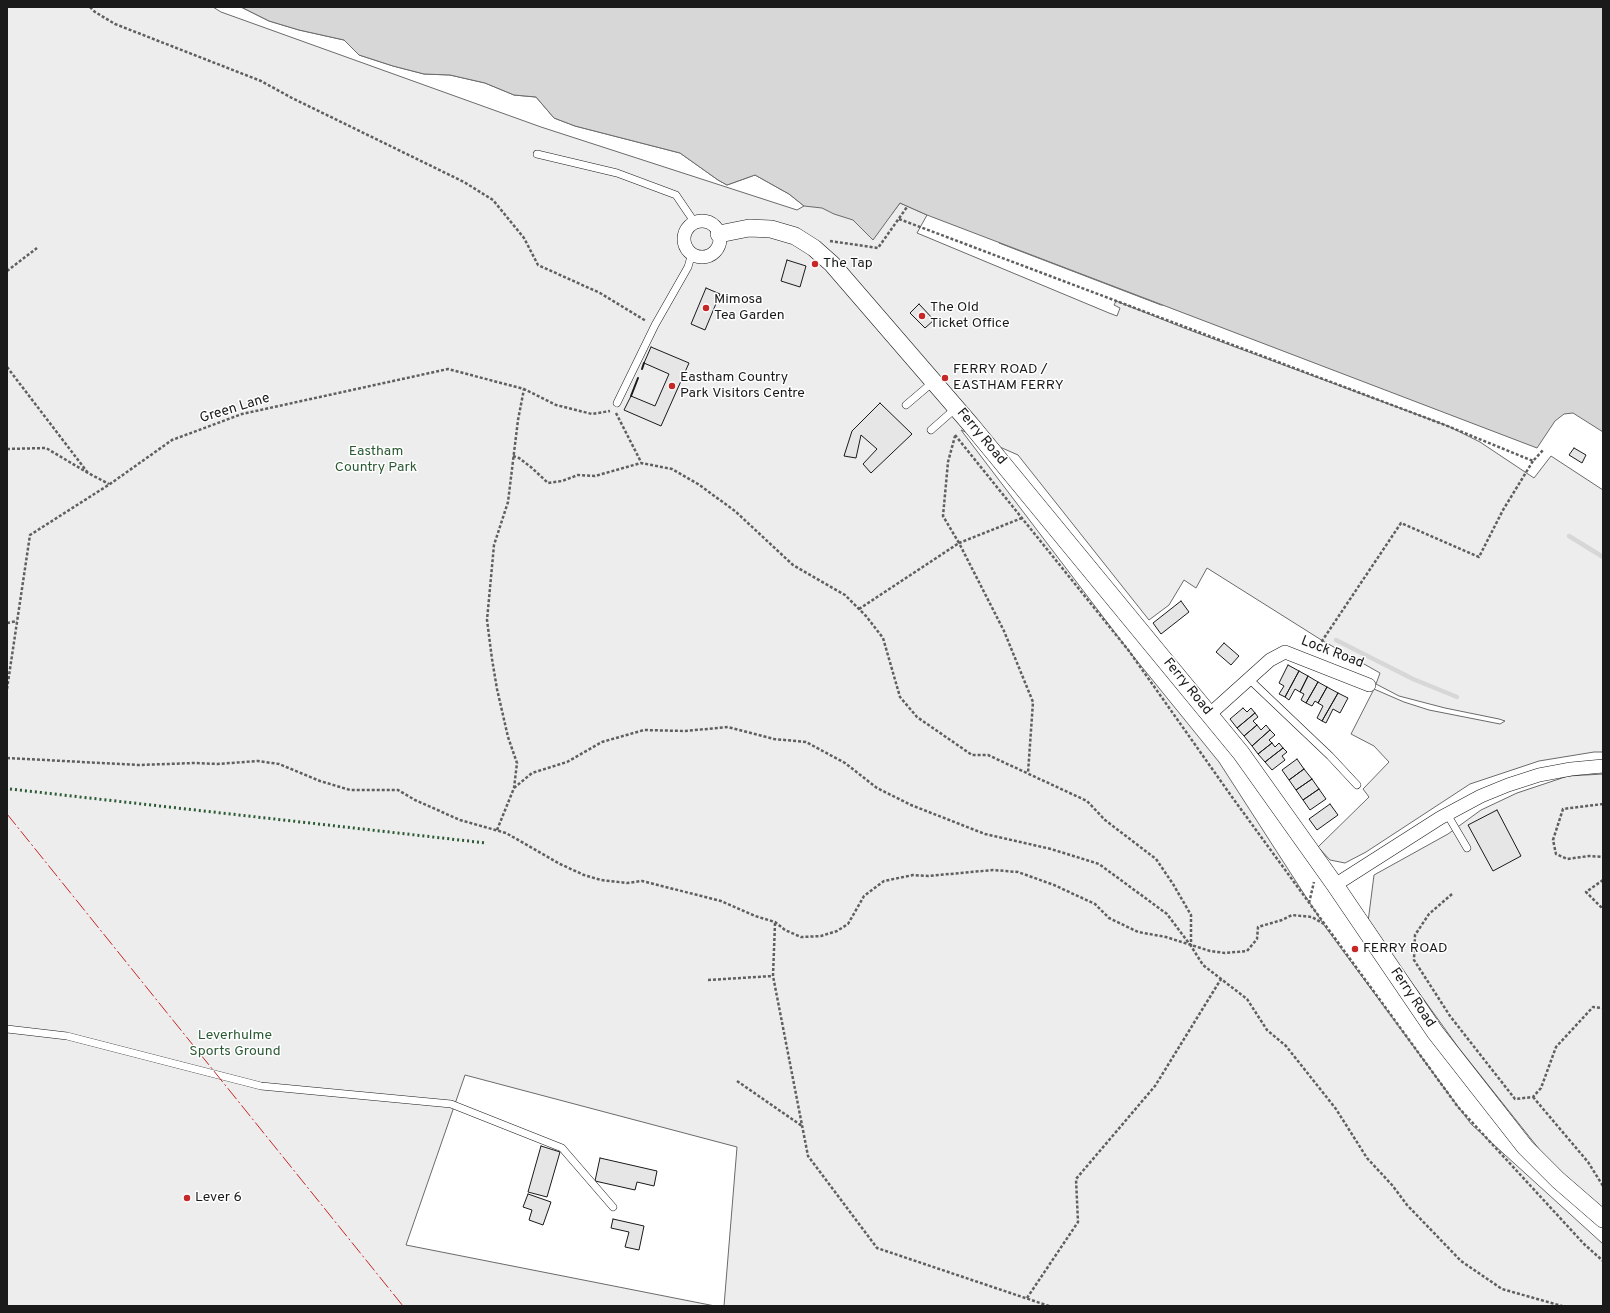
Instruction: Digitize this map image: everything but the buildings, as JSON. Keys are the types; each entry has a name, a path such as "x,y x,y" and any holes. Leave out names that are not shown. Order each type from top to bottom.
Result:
{"street":[{"path":"706,222 712,224 719,234 719,244 712,253 702,256 692,253 685,245 684,240 687,230 695,223 706,222"},
{"name":"Ferry Road","path":"719,234 749,228 771,229 795,236 814,248 832,264 934,381 1241,753 1335,885 1435,1032 1525,1147 1558,1180 1603,1219"},
{"name":"Lock Road","path":"1210,714 1270,660 1286,652 1368,684"},
{"path":"1335,885 1447,814 1481,796 1540,775 1563,770 1603,766"}],"lane":[{"path":"537,154 617,173 676,195 695,223"},
{"path":"617,403 655,325 688,267 692,253"},
{"path":"906,405 934,381"},
{"path":"931,430 956,408"},
{"path":"1249,679 1330,756 1357,785"},
{"path":"1447,814 1467,848"},
{"path":"7,1029 67,1036 261,1086 451,1104 562,1148 613,1207"}],"path":[{"path":"90,7 95,12 115,24 261,81 292,98 464,182 493,200 524,238 538,265 600,293 638,316"},
{"path":"823,240 878,248 907,206"},
{"path":"899,219 1445,425 1533,461"},
{"path":"7,271 37,248"},
{"path":"7,367 88,473"},
{"name":"Green Lane","path":"7,688 30,535 110,484 172,440 242,414 448,369 524,389 556,406 592,414 611,411 617,403"},
{"path":"497,830 514,788 517,763 508,737 497,689 487,620 494,545 508,502 519,413 524,389"},
{"path":"617,403 616,415 641,463"},
{"path":"1028,773 1033,702 1004,631 943,516 948,462 955,436 1129,651 1227,790 1458,1107 1584,1244 1603,1261"},
{"path":"7,449 46,448 110,484"},
{"path":"1309,661 1401,523 1479,557 1503,510 1533,461 1544,449"},
{"path":"513,456 519,458 532,468 548,483 562,481 578,475 595,476 641,463 672,469 698,484 735,511 793,565 845,594 883,638 900,697 917,717 972,755 988,755 1087,801 1105,820 1156,859 1191,915 1191,946"},
{"path":"859,609 959,544 1022,518"},
{"path":"7,623 17,621"},
{"path":"514,788 532,774 567,762 602,742 644,730 685,731 728,727 774,739 806,742 845,763 877,788 911,805 985,834 1051,849 1099,864 1167,914 1203,965 1247,999 1267,1030 1286,1046 1336,1109 1367,1158 1392,1185 1407,1205 1461,1262 1502,1289 1562,1306"},
{"path":"7,758 139,765 195,763 218,764 258,761 279,764 320,781 345,789 362,791 398,790 460,820 506,833 566,866 601,880 627,883 642,882 721,901 755,916 775,922 801,938 821,936 837,931 848,924 864,896 884,881 913,875 928,876 993,870 1018,872 1054,885 1095,904 1109,918 1138,932 1166,937 1191,946 1218,952 1247,951 1257,939 1258,928 1292,915 1312,917 1324,924"},
{"path":"1603,804 1563,809 1553,840 1556,854 1567,859 1589,856 1603,858"},
{"path":"1603,880 1586,892 1603,909"},
{"path":"1452,894 1429,914 1416,935 1414,960 1450,1016 1515,1099 1533,1097 1541,1088 1556,1047 1593,1007 1603,1008"},
{"path":"775,922 773,976 808,1156 877,1248 1050,1306"},
{"path":"708,980 773,976"},
{"path":"1027,1298 1078,1222 1076,1179 1155,1086 1221,980"},
{"path":"737,1081 802,1126"},
{"path":"1533,1097 1588,1162 1603,1186"}],"green space":[{"name":"Eastham Country Park","path":"7,7 213,7 221,12 541,127 797,210 804,206 789,194 755,175 727,185 680,153 575,126 554,118 536,97 514,95 485,83 450,75 424,74 393,66 359,55 344,40 299,30 269,21 241,7 507,7 736,87 798,101 914,133 1052,178 1222,224 1383,307 1410,330 1511,392 1501,400 1436,355 1409,349 1286,286 1249,285 1219,310 1208,307 1202,311 1185,304 1161,305 999,243 992,228 949,213 912,166 884,189 843,183 859,200 873,196 891,215 900,203 927,215 917,233 1109,313 1117,316 1120,308 1114,305 1116,301 1184,328 1448,426 1480,442 1534,478 1551,456 1603,490 1603,752 1594,752 1539,761 1470,784 1366,852 1345,863 1330,860 1318,847 1369,797 1363,789 1389,762 1374,746 1351,734 1374,689 1404,702 1429,710 1500,724 1505,721 1399,696 1376,684 1380,673 1323,641 1207,568 1196,588 1184,580 1169,605 1149,620 1018,455 961,430 1129,651 1219,762 1326,928 1471,1124 1603,1244 1603,1306 724,1306 737,1147 465,1075 406,1245 715,1306 7,1306"},
{"path":"1603,774 1603,1208 1559,1171 1543,1154 1458,1047 1368,922 1374,875 1448,834 1481,810 1517,793 1568,776"}],"shaded area":[{"path":"241,7 1603,7 1603,432 1573,413 1564,414 1555,421 1537,448 927,215 900,203 873,240 853,220 834,214 822,208 804,206 789,194 755,175 727,185 680,153 575,126 554,118 536,97 514,95 485,83 450,75 424,74 393,66 359,55 344,40 299,30 269,21"}],"waterway":[{"path":"1569,536 1603,557"},
{"path":"1336,640 1413,679 1457,697"}],"hedge":[{"path":"10,789 486,843"}],"wall":[{"path":"642,369 644,363"},
{"path":"631,396 638,378"}],"power":[{"path":"7,814 403,1306"}],"place":[{"name":"The Tap","path":"815,264"},
{"name":"Mimosa Tea Garden","path":"706,308"},
{"name":"The Old Ticket Office","path":"922,316"},
{"name":"FERRY ROAD / EASTHAM FERRY","path":"945,378"},
{"name":"Eastham Country Park Visitors Centre","path":"672,386"},
{"name":"FERRY ROAD","path":"1355,949"},
{"name":"Lever 6","path":"187,1198"}],"park label":[{"name":"Leverhulme Sports Ground","path":"235,1044"}]}
